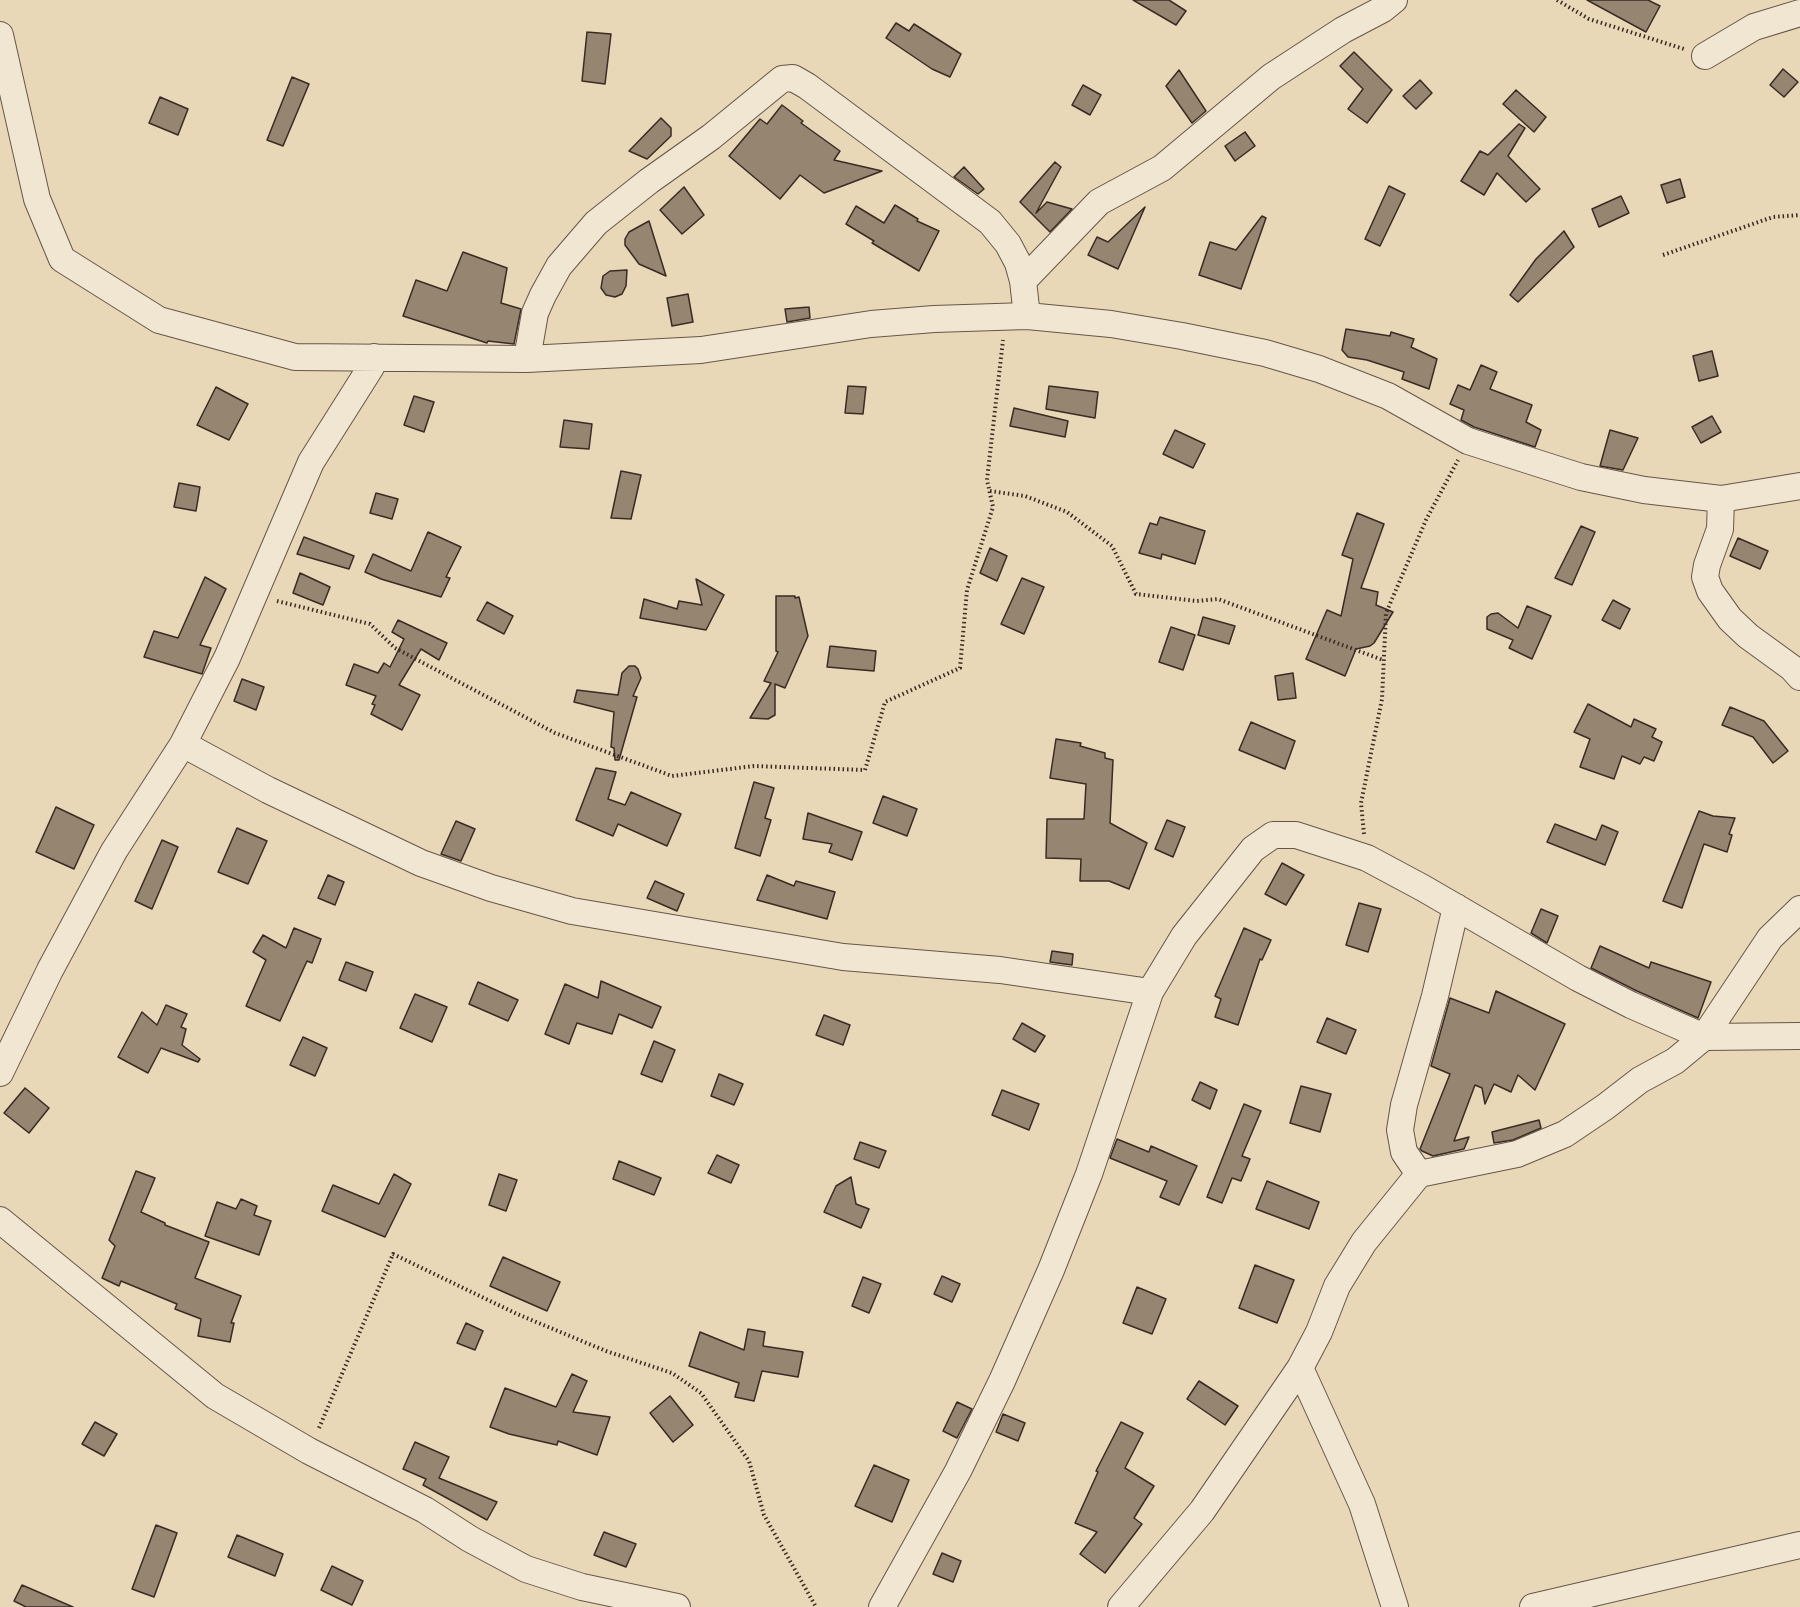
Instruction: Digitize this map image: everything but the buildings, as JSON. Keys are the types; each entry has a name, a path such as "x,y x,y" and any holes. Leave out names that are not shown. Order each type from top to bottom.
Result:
{"street":[{"path":"1023,281 1100,202 1162,168 1271,77 1394,0"},
{"path":"1706,56 1754,27 1800,13"},
{"path":"0,35 37,199 62,259 159,320 295,357 527,359 700,350 871,324 934,319 1016,316 1111,324 1265,353 1319,369 1388,396 1468,441 1581,477 1644,490 1721,499 1800,486"},
{"path":"527,359 535,313 543,295 559,266 596,223 649,181 711,137 782,78 793,78 807,86 990,222 1008,244 1018,263 1023,281 1016,316"},
{"path":"0,1073 50,970 114,850 183,744 227,658 311,462 374,357"},
{"path":"1721,499 1720,529 1705,577 1710,591 1730,619 1800,677"},
{"path":"183,744 268,790 422,863 491,888 572,911 843,957 1000,970 1150,992"},
{"path":"882,1607 958,1471 1002,1381 1051,1270 1089,1174 1150,992 1184,936 1253,849 1273,835 1296,835 1367,858 1578,978 1631,1005 1704,1037 1800,1036"},
{"path":"1419,1174 1404,1152 1400,1130 1404,1104 1436,996 1456,907"},
{"path":"1121,1607 1202,1511 1300,1368 1319,1332 1337,1286 1358,1251 1419,1174 1517,1154 1565,1134 1640,1080 1675,1061 1704,1037 1770,938 1800,909"},
{"path":"0,1220 215,1396 309,1451 425,1510 470,1539 526,1569 582,1587 677,1607"},
{"path":"1300,1368 1362,1504 1395,1607"},
{"path":"1533,1607 1800,1545"}],"path":[{"path":"1557,0 1589,19 1706,56"},
{"path":"1663,255 1773,217 1800,215"},
{"path":"255,595 370,624 395,648 555,733 672,776 754,766 865,770 885,702 960,668 967,590 993,507 987,480 1016,316"},
{"path":"1367,858 1361,803 1382,699 1386,613 1426,520 1468,441"},
{"path":"990,490 1025,496 1067,512 1112,546 1136,594 1197,601 1218,599 1383,660"},
{"path":"309,1451 393,1254 517,1314 606,1351 672,1373 701,1393 749,1461 764,1515 816,1607"}]}
